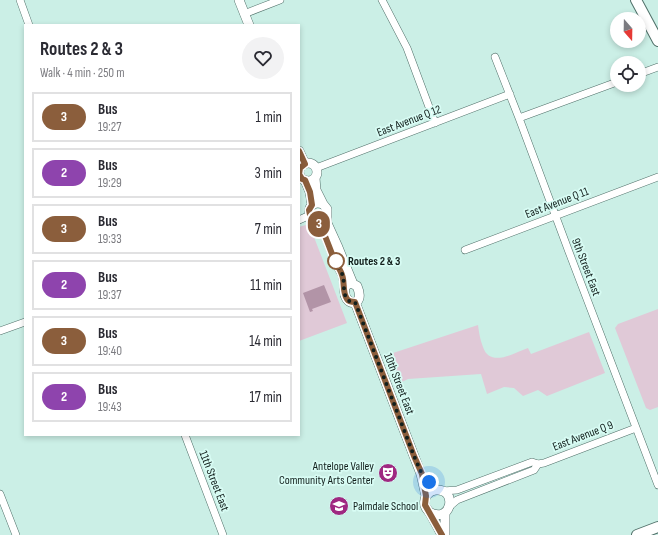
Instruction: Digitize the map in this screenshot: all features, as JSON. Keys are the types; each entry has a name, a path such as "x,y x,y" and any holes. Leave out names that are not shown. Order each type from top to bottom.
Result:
{"highway":[{"path":"636,0 658,41"},
{"path":"637,535 658,527"}],"main road":[{"path":"239,0 249,24"},
{"path":"300,153 305,164"},
{"path":"300,168 305,164 311,164 316,168 316,190 327,209 327,223 337,244 349,285"},
{"path":"300,176 305,180 310,192 312,205"},
{"path":"305,180 311,181 315,178"},
{"path":"323,204 318,202 312,205 309,210 324,231 336,264 349,285"},
{"path":"314,218 322,219 326,215"},
{"path":"349,285 357,286 360,295 359,300 355,302 351,302 347,299 344,292 349,285"},
{"name":"10th Street East","path":"355,302 422,474 426,496"},
{"name":"10th Street East","path":"422,474 440,490"},
{"path":"432,490 440,490 450,498 443,535 426,509 425,505 426,496 432,490"},
{"path":"429,512 433,515 437,515 447,510"}],"street":[{"path":"20,0 29,24"},
{"path":"244,14 280,0"},
{"path":"382,0 407,48 435,122"},
{"name":"9th Street East","path":"495,57 658,485"},
{"path":"646,71 658,67"},
{"path":"519,118 610,85"},
{"name":"East Avenue Q 12","path":"316,168 510,94"},
{"name":"East Avenue Q 11","path":"465,250 658,177"},
{"path":"300,220 314,218"},
{"path":"0,331 24,322"},
{"name":"East Avenue Q 9","path":"447,510 457,500 534,470 538,464 636,428"},
{"name":"11th Street East","path":"185,436 223,535"},
{"name":"East Avenue Q 9","path":"440,490 457,490 532,462 538,464"},
{"path":"0,494 4,514 16,535"}],"shaded area":[{"path":"309,224 347,323 300,341 300,227"},
{"path":"324,285 331,302 312,309 313,311 310,312 303,293"},
{"path":"658,309 658,407 650,410 646,408 615,328 618,324"},
{"path":"478,325 481,342 486,353 491,357 497,358 528,348 531,354 589,332 605,373 547,396 538,390 523,396 514,388 504,387 487,394 481,374 408,379 398,384 387,355"}],"bus line":[{"name":"3","path":"300,153 305,164 300,168"},
{"name":"3","path":"300,176 305,180 310,192 312,205 309,213 312,218 317,220 324,231 336,264 343,275 345,287 344,292 347,299 353,303 355,302 422,474 426,496 426,509 442,535"}],"place":[{"name":"Routes 2 & 3","path":"336,261"},
{"name":"Antelope Valley Community Arts Center","path":"388,473"},
{"name":"Palmdale School","path":"339,506"}],"route":[{"path":"336,261 336,264 343,275 345,287 344,292 349,301 353,303 355,302 414,456 422,474 429,482"}]}
